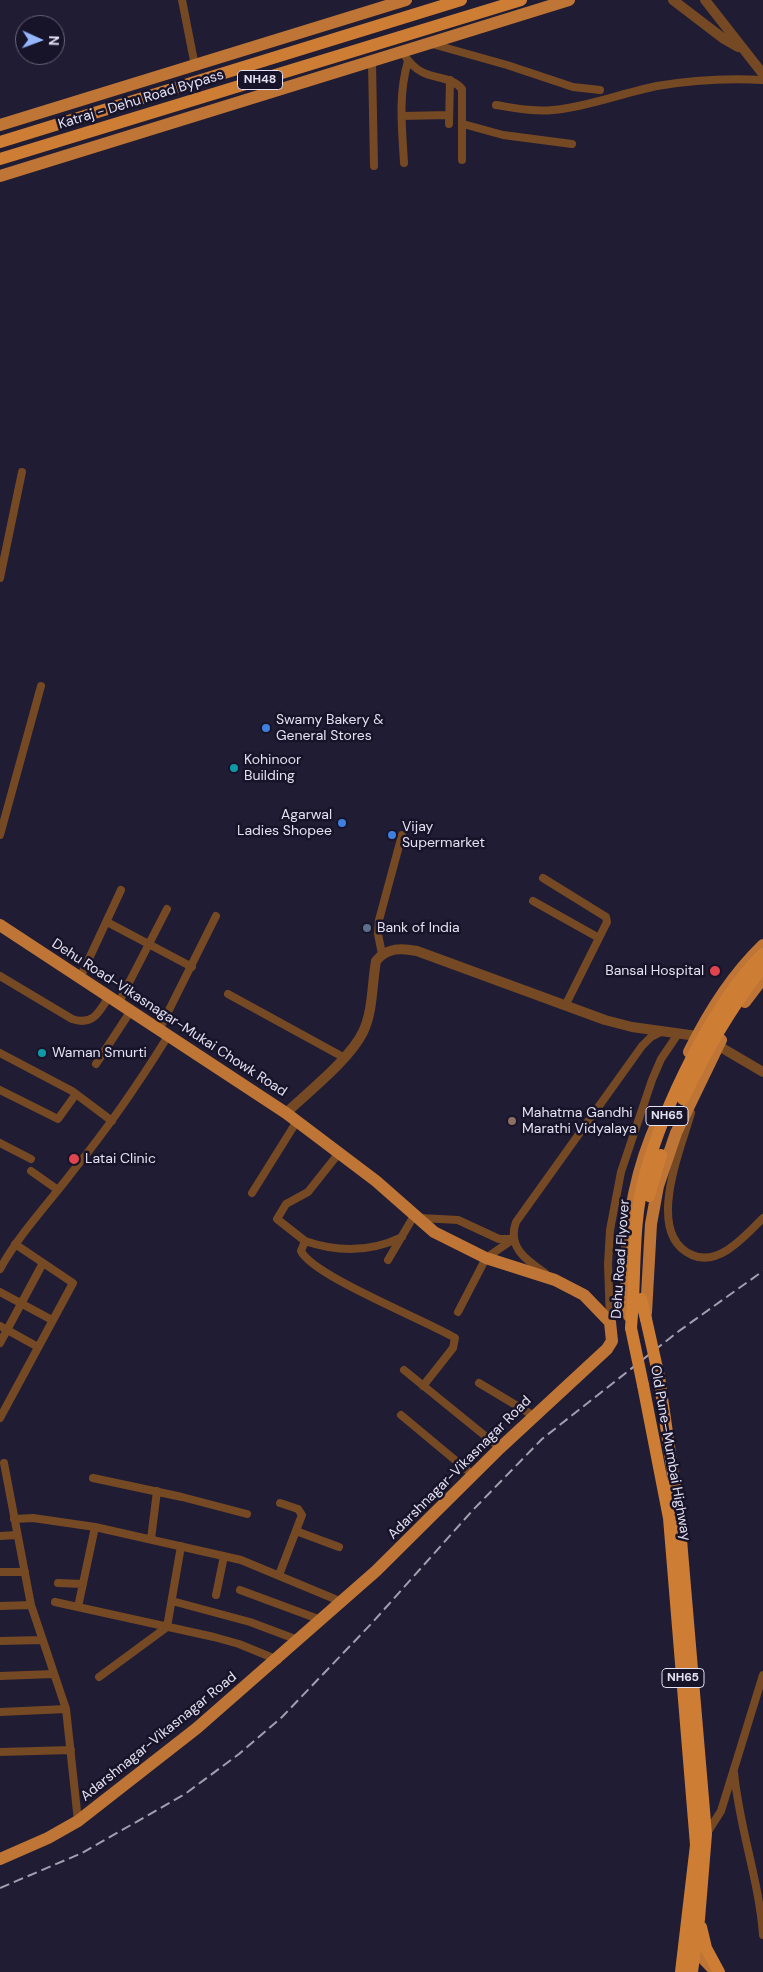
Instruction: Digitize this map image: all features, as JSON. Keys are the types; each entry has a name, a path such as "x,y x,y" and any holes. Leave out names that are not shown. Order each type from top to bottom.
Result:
{"highway":[{"name":"Katraj - Dehu Road Bypass","path":"0,142 461,0"},
{"name":"Katraj - Dehu Road Bypass","path":"0,159 521,0"},
{"name":"Dehu Road Flyover","path":"659,1377 646,1319 637,1299 640,1201 645,1174 684,1076 714,1021 739,981 763,954"},
{"name":"Dehu Road Flyover","path":"631,1328 637,1299 643,1235 651,1186 668,1134 682,1099 719,1030 738,999 763,967"},
{"name":"Old Pune–Mumbai Highway","path":"631,1328 669,1518 696,1845 689,1950 692,1972"},
{"name":"Old Pune–Mumbai Highway","path":"659,1377 672,1460 690,1632 706,1834 699,1919 680,1972"},
{"path":"699,1919 706,1948 717,1972"}],"main road":[{"path":"0,125 406,0"},
{"path":"0,176 372,63 405,57 432,44 569,0"},
{"name":"Dehu Road-Vikasnagar-Mukai Chowk Road","path":"0,925 286,1113"},
{"path":"631,1328 627,1306 626,1250 628,1224 636,1182 651,1136 697,1036 736,974 763,945"},
{"path":"646,1319 651,1224 658,1186 676,1132 717,1045 739,1009 763,978"},
{"path":"286,1113 339,1153 434,1232 486,1258 555,1280 584,1295 610,1322"},
{"name":"Adarshnagar-Vikasnagar Road","path":"0,1859 48,1838 78,1821 143,1772 278,1660 342,1602 500,1448 606,1349 612,1341 610,1322"},
{"path":"689,1950 717,1972"}],"street":[{"path":"182,0 195,66"},
{"path":"673,0 724,39 746,52"},
{"path":"705,0 763,74"},
{"path":"710,0 741,38 746,52"},
{"path":"432,44 507,65 573,87 600,90"},
{"path":"405,57 424,74 450,80 462,89 462,160"},
{"path":"404,163 402,88 405,57"},
{"path":"372,63 374,166"},
{"path":"449,124 450,80"},
{"path":"496,105 553,110 576,107 658,86 712,80 763,80"},
{"path":"402,116 449,114"},
{"path":"463,124 503,135 572,144"},
{"path":"0,578 22,472"},
{"path":"0,835 41,686"},
{"path":"402,835 379,920 378,934 382,954 390,950 417,951 605,1020 662,1032 697,1036 717,1045 763,1072"},
{"path":"543,878 606,917 607,922 565,1006"},
{"path":"80,978 121,890"},
{"path":"533,901 599,938"},
{"path":"0,976 72,1019 81,1022 91,1020 113,1001 149,944 167,909"},
{"path":"0,1269 15,1244 112,1121 164,1033 216,916"},
{"path":"107,922 192,967"},
{"name":"Dehu Road-Vikasnagar-Mukai Chowk Road","path":"286,1113 355,1046 364,1031 376,961 382,954"},
{"path":"228,994 343,1058"},
{"path":"96,1064 130,1012"},
{"path":"555,1280 525,1259 513,1239 513,1231 521,1214 642,1046 662,1032"},
{"path":"610,1322 608,1264 610,1230 621,1172 652,1080 661,1059 678,1034"},
{"path":"0,1053 76,1094 112,1121"},
{"path":"698,1087 674,1166 670,1198 669,1231 682,1248 698,1257 706,1258 730,1248 763,1218"},
{"path":"0,1090 58,1119 76,1094"},
{"path":"252,1193 297,1121"},
{"path":"0,1143 31,1159"},
{"path":"339,1153 308,1192 286,1204 277,1219 305,1241 351,1250 391,1242 402,1237"},
{"path":"30,1171 58,1190"},
{"path":"388,1260 417,1216 458,1220 499,1239 513,1239"},
{"path":"458,1312 486,1258 513,1239"},
{"path":"305,1241 301,1251 317,1265 368,1297 423,1320 455,1338 453,1348 423,1386"},
{"path":"0,1418 3,1406 73,1283 15,1244"},
{"path":"0,1343 4,1328 21,1303 43,1263"},
{"path":"0,1292 52,1320"},
{"path":"4,1328 38,1347"},
{"path":"404,1370 500,1448"},
{"path":"480,1383 534,1416"},
{"path":"401,1415 473,1476"},
{"path":"4,1463 31,1605 66,1709 72,1750 78,1821"},
{"path":"93,1478 158,1491 247,1514"},
{"path":"150,1539 158,1491"},
{"path":"279,1575 296,1531 301,1512 280,1504"},
{"path":"14,1519 33,1518 95,1527 241,1560 342,1602"},
{"path":"78,1607 95,1527"},
{"path":"296,1531 339,1547"},
{"path":"0,1536 17,1534"},
{"path":"99,1677 167,1627 181,1546"},
{"path":"216,1595 224,1556"},
{"path":"0,1572 24,1572"},
{"path":"58,1583 83,1584"},
{"path":"240,1590 321,1620"},
{"path":"172,1601 250,1622 299,1641"},
{"path":"55,1602 239,1644 278,1660"},
{"path":"0,1606 31,1605"},
{"path":"0,1642 42,1640"},
{"path":"0,1676 54,1674"},
{"path":"696,1845 706,1834 721,1810 763,1675"},
{"path":"0,1712 66,1709"},
{"path":"0,1752 72,1750"},
{"path":"734,1767 737,1804 763,1935"}],"railway":[{"path":"0,1888 82,1853 185,1794 239,1754 282,1717 372,1623 472,1511 542,1439 679,1331 763,1271"}],"place":[{"name":"Swamy Bakery & General Stores","path":"266,728"},
{"name":"Kohinoor Building","path":"234,768"},
{"name":"Agarwal Ladies Shopee","path":"342,823"},
{"name":"Vijay Supermarket","path":"392,835"},
{"name":"Bank of India","path":"367,928"},
{"name":"Bansal Hospital","path":"715,971"},
{"name":"Waman Smurti","path":"42,1053"},
{"name":"Mahatma Gandhi Marathi Vidyalaya","path":"512,1121"},
{"name":"Latai Clinic","path":"74,1159"}]}
